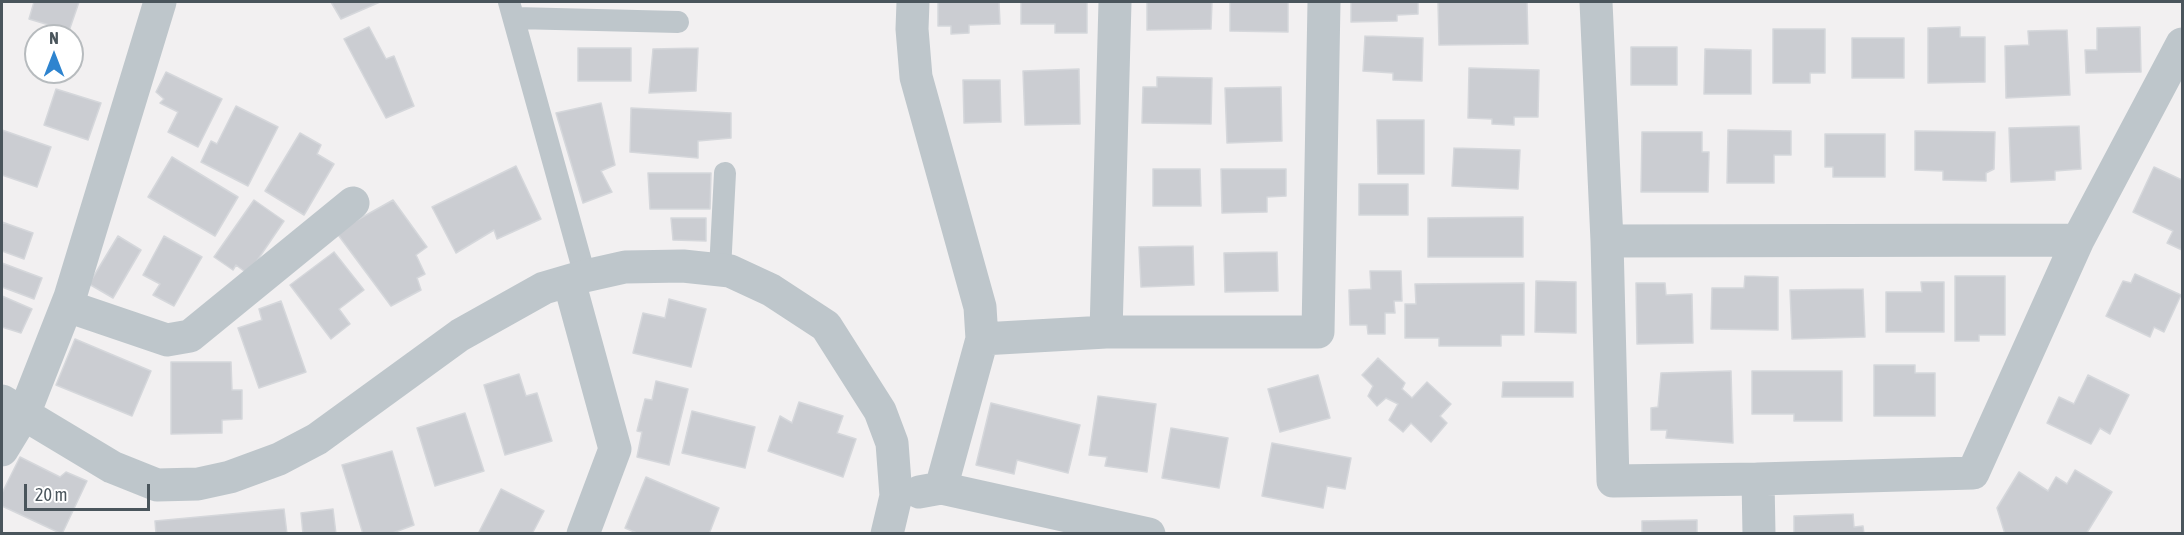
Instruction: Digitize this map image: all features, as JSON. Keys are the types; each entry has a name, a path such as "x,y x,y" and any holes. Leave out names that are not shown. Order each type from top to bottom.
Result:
{"street":[{"path":"2,450 13,407 67,306 160,2"},
{"path":"913,2 912,28 916,77 980,307 982,339 941,488"},
{"path":"1106,332 1115,2"},
{"path":"982,339 1106,332 1317,332 1324,2"},
{"path":"1596,2 1607,241 1613,481 1972,473 2078,240 2182,44"},
{"path":"67,306 167,340 190,336 353,203"},
{"path":"1607,241 2078,240"},
{"path":"13,407 112,467 157,485 198,484 230,477 279,459 316,439 460,335 544,288 625,267 683,266 730,271 771,290 826,326 880,411 892,443 896,496 887,534"},
{"path":"577,278 615,449 583,534"},
{"path":"1758,479 1759,534"},
{"path":"896,496 941,488 1140,533"}],"lane":[{"path":"577,278 512,10 678,22"},
{"path":"720,270 725,173"}],"building":[{"path":"34,2 79,2 71,24 46,24 29,19"},
{"path":"331,2 380,2 341,19"},
{"path":"938,2 999,2 1000,24 969,25 969,33 951,34 951,26 938,26"},
{"path":"1021,2 1087,2 1087,33 1055,33 1055,24 1021,24"},
{"path":"1147,2 1212,2 1211,29 1147,30"},
{"path":"1230,2 1288,2 1288,32 1230,31"},
{"path":"1351,2 1418,2 1418,14 1397,15 1397,21 1351,22"},
{"path":"1438,2 1527,2 1528,44 1439,45"},
{"path":"369,27 386,59 394,56 414,106 386,118 344,39"},
{"path":"1960,27 1960,37 1985,37 1985,82 1928,83 1928,28"},
{"path":"2140,27 2141,72 2086,73 2085,50 2097,50 2097,28"},
{"path":"1773,29 1825,29 1825,73 1810,73 1810,83 1773,83"},
{"path":"2067,30 2070,95 2006,98 2005,46 2029,45 2028,31"},
{"path":"1365,36 1423,38 1422,81 1393,80 1393,73 1363,71"},
{"path":"1852,38 1904,38 1904,78 1852,78"},
{"path":"1631,47 1677,47 1677,85 1631,85"},
{"path":"578,48 631,48 631,81 578,81"},
{"path":"698,48 696,91 649,93 653,49"},
{"path":"1705,49 1751,50 1751,94 1704,94"},
{"path":"1469,68 1539,70 1538,117 1514,117 1514,125 1492,124 1492,119 1468,118"},
{"path":"1079,69 1080,124 1025,125 1023,71"},
{"path":"166,72 222,99 198,147 168,132 178,112 160,103 164,99 156,92"},
{"path":"1157,77 1212,78 1211,124 1142,123 1143,87 1157,87"},
{"path":"963,80 1000,80 1001,122 964,123"},
{"path":"1281,87 1282,141 1227,143 1225,88"},
{"path":"56,89 101,103 88,140 44,125"},
{"path":"601,103 615,165 601,171 612,192 583,203 556,113"},
{"path":"236,106 278,127 248,186 201,162 211,141 217,144"},
{"path":"631,108 731,113 731,138 698,141 698,158 630,152"},
{"path":"1377,120 1424,120 1424,174 1378,174"},
{"path":"2079,126 2081,169 2055,171 2055,180 2011,182 2009,128"},
{"path":"2,130 51,147 37,187 2,175"},
{"path":"1728,130 1791,131 1791,155 1774,155 1774,183 1727,183"},
{"path":"1915,131 1995,132 1994,169 1986,173 1986,181 1943,180 1943,171 1915,170"},
{"path":"1642,132 1702,132 1702,152 1709,152 1708,192 1641,192"},
{"path":"300,133 321,145 317,154 334,164 304,215 265,191"},
{"path":"1825,134 1885,134 1885,177 1833,177 1833,167 1825,167"},
{"path":"1454,148 1520,150 1518,189 1452,186"},
{"path":"172,157 238,197 215,236 148,197"},
{"path":"516,166 541,219 497,239 494,230 456,253 432,207"},
{"path":"2154,167 2182,180 2182,250 2167,243 2173,231 2133,212"},
{"path":"1153,169 1200,169 1201,206 1153,206"},
{"path":"1221,169 1286,169 1286,196 1267,197 1267,212 1222,213"},
{"path":"648,173 711,173 710,209 650,209"},
{"path":"1359,184 1408,184 1408,215 1359,215"},
{"path":"254,200 284,221 248,274 236,265 233,270 214,257"},
{"path":"393,200 427,247 416,255 425,274 417,278 421,290 391,306 336,232"},
{"path":"1523,217 1523,257 1428,257 1428,218"},
{"path":"671,218 706,218 706,241 673,240"},
{"path":"2,222 33,233 24,259 2,251"},
{"path":"118,236 141,250 113,298 89,284"},
{"path":"164,236 202,257 174,306 153,295 160,284 143,275"},
{"path":"1193,246 1194,285 1141,287 1139,247"},
{"path":"334,252 364,290 339,309 350,324 331,339 290,285"},
{"path":"1277,252 1278,291 1225,292 1224,253"},
{"path":"2,263 42,278 34,299 2,287"},
{"path":"1370,271 1401,271 1402,301 1394,301 1395,313 1385,313 1385,334 1368,334 1367,325 1350,325 1349,290 1371,289"},
{"path":"2135,274 2181,295 2164,332 2154,327 2150,337 2106,316 2123,281 2131,283"},
{"path":"1745,276 1778,277 1778,330 1711,329 1712,288 1744,288"},
{"path":"1955,276 2005,276 2005,335 1979,335 1979,341 1955,341"},
{"path":"1536,281 1576,282 1576,333 1535,332"},
{"path":"1921,282 1944,282 1944,332 1886,332 1886,292 1922,292"},
{"path":"1524,283 1524,335 1501,335 1501,346 1439,346 1439,338 1405,338 1405,304 1416,304 1415,284"},
{"path":"1636,283 1665,283 1666,295 1692,294 1693,343 1637,344"},
{"path":"1863,289 1865,337 1792,339 1790,290"},
{"path":"2,296 32,309 21,333 2,327"},
{"path":"669,299 706,309 691,367 633,353 643,313 665,318"},
{"path":"281,301 306,372 259,388 238,328 262,320 259,309"},
{"path":"75,339 151,371 132,416 56,385"},
{"path":"1378,358 1405,383 1402,389 1412,398 1427,382 1451,404 1440,416 1447,423 1431,442 1411,423 1403,432 1389,420 1398,404 1386,398 1377,406 1368,396 1373,386 1362,375"},
{"path":"171,362 231,362 232,390 242,390 242,419 222,420 222,433 171,434"},
{"path":"1874,365 1915,365 1915,373 1935,373 1935,416 1874,416"},
{"path":"1731,371 1733,443 1666,438 1667,430 1651,430 1651,408 1658,407 1661,373"},
{"path":"1752,371 1842,371 1842,421 1794,421 1794,414 1752,414"},
{"path":"519,374 526,396 537,393 552,441 505,455 484,385"},
{"path":"1318,375 1330,418 1280,432 1268,389"},
{"path":"2088,375 2129,395 2110,434 2100,428 2091,444 2047,423 2059,397 2074,404"},
{"path":"656,381 688,389 669,465 637,457 642,432 637,431 645,399 652,400"},
{"path":"1503,382 1573,382 1573,397 1502,397"},
{"path":"1098,396 1156,404 1147,472 1105,466 1107,457 1089,455"},
{"path":"799,402 843,416 837,433 856,439 843,477 768,451 780,416 792,423"},
{"path":"991,403 1080,425 1068,473 1017,460 1014,474 976,465"},
{"path":"692,411 755,427 745,468 682,453"},
{"path":"465,413 484,471 435,486 417,428"},
{"path":"1171,428 1228,438 1219,488 1162,478"},
{"path":"1272,443 1351,458 1345,489 1327,486 1323,508 1262,496"},
{"path":"392,451 414,525 390,534 363,534 342,465"},
{"path":"20,457 60,477 66,472 87,481 62,534 2,506 2,493"},
{"path":"2075,470 2112,492 2086,534 2005,534 1997,508 2019,472 2048,491 2056,477 2067,484"},
{"path":"646,477 719,508 709,534 639,534 625,528"},
{"path":"501,489 544,511 532,534 478,534"},
{"path":"284,509 287,534 156,534 155,521"},
{"path":"333,509 336,534 303,534 301,513"},
{"path":"1853,514 1854,527 1863,526 1864,534 1794,534 1794,516"},
{"path":"1697,520 1697,534 1642,534 1642,521"}]}
